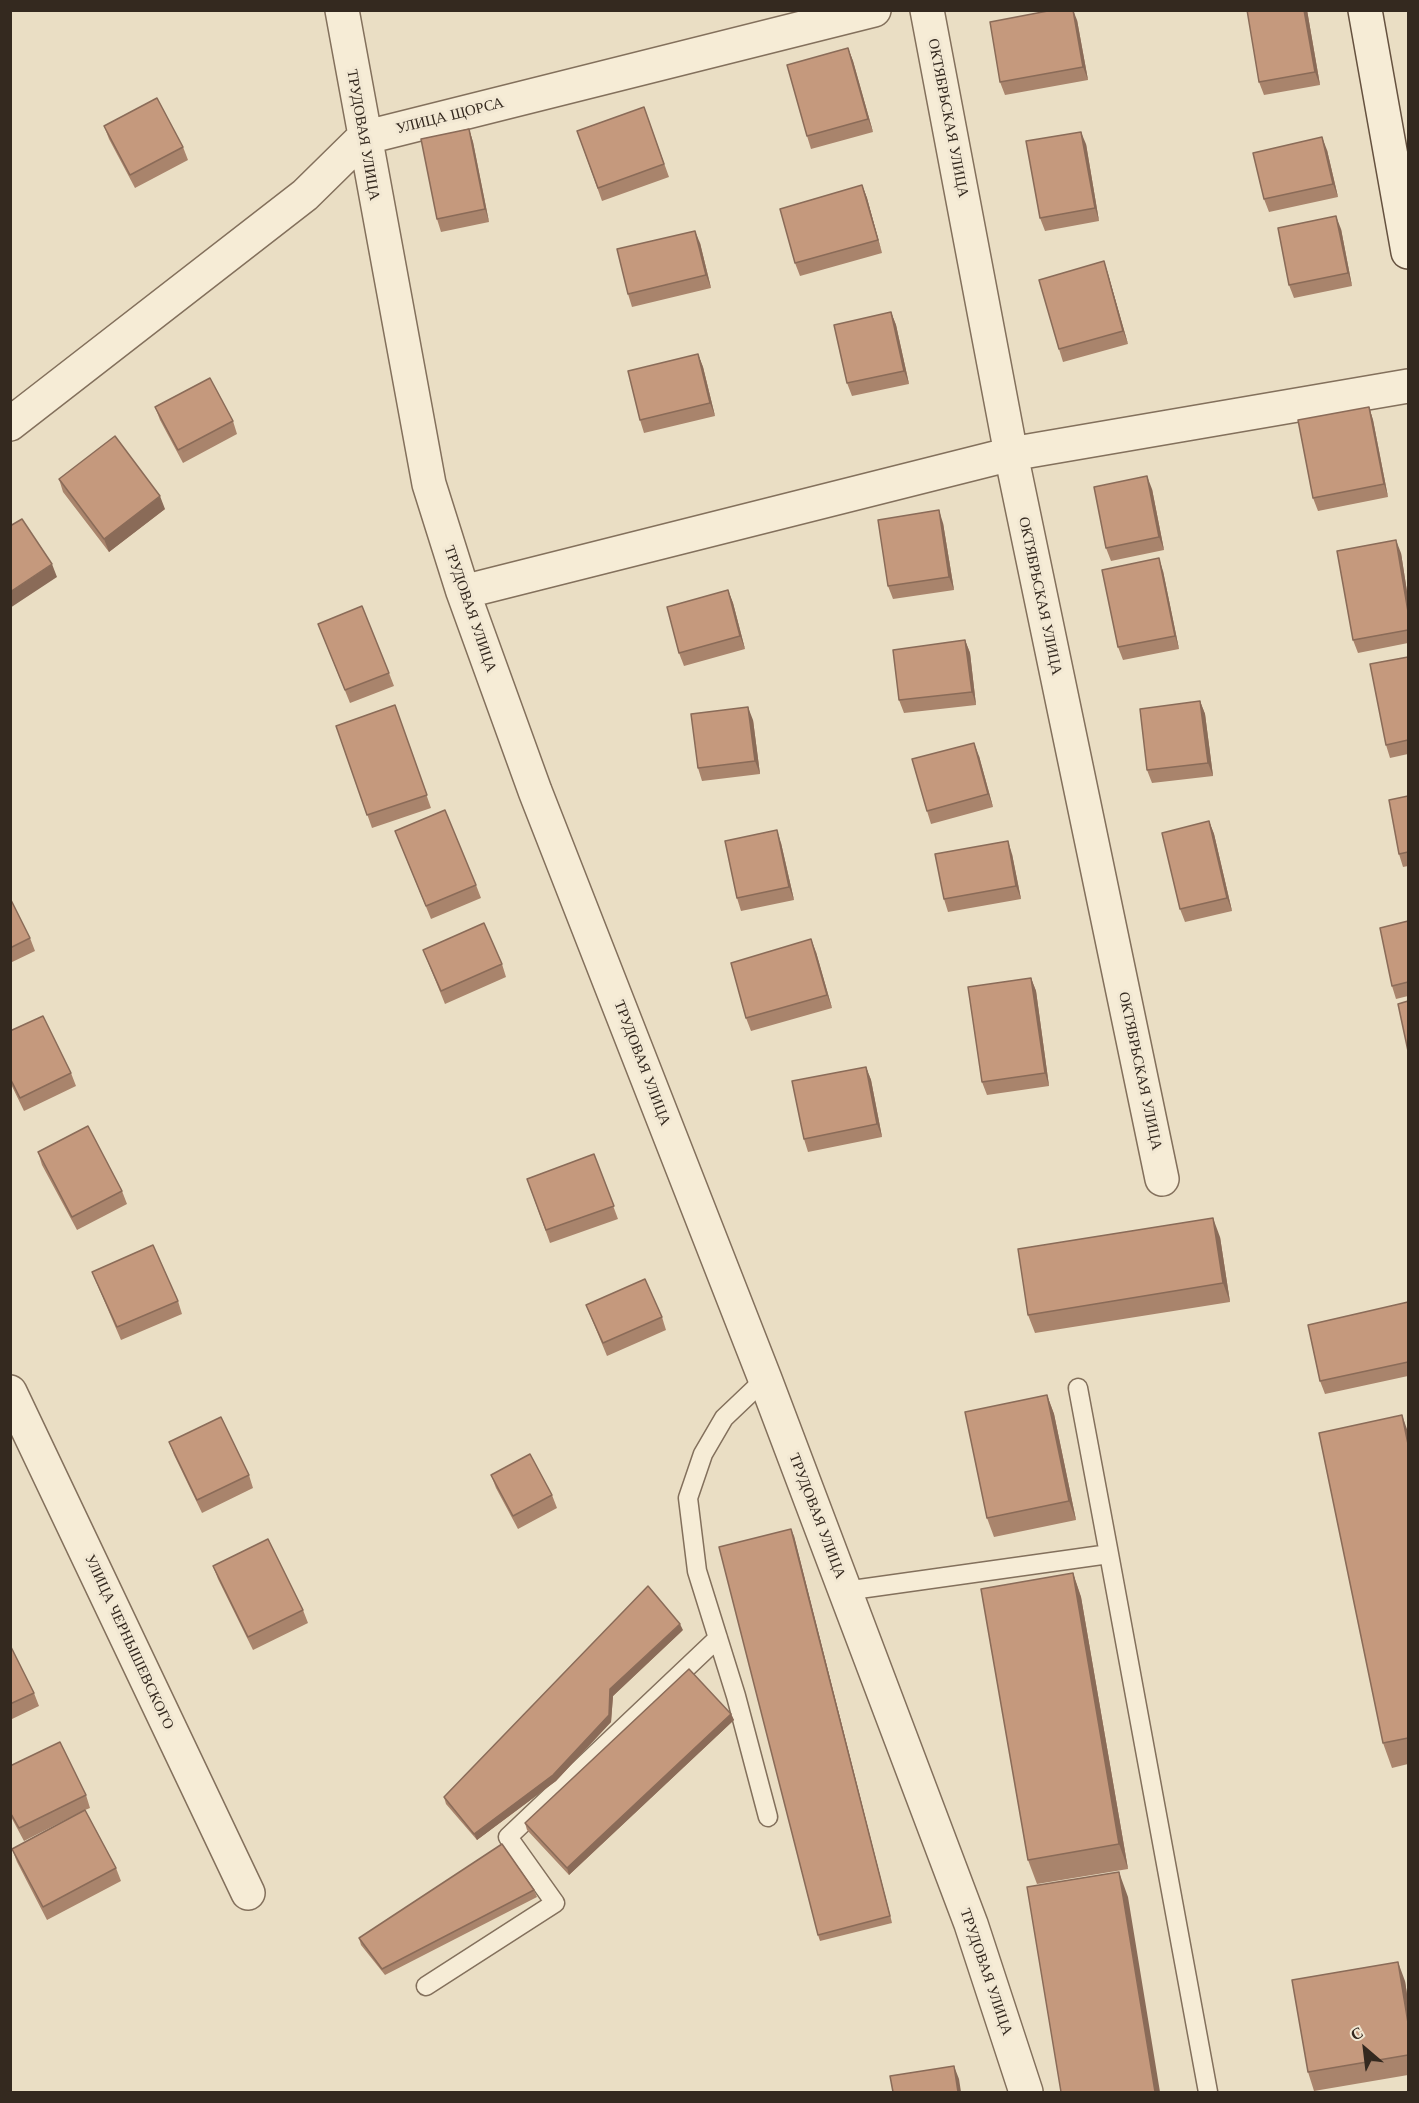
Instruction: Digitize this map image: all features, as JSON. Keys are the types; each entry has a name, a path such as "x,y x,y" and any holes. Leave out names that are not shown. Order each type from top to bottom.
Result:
{"street":[{"name":"ТРУДОВАЯ УЛИЦА","path":"342,10 363,138 429,484 463,592 535,791 765,1378 971,1924 1026,2092"},
{"name":"УЛИЦА ЩОРСА","path":"363,138 874,10"},
{"name":"ОКТЯБРЬСКАЯ УЛИЦА","path":"927,10 1011,454 1162,1179"},
{"path":"1365,10 1408,252"},
{"path":"10,424 305,195 363,138"},
{"path":"463,592 1011,454 1408,386"},
{"name":"УЛИЦА ЧЕРНЫШЕВСКОГО","path":"10,1392 248,1893"}],"lane":[{"path":"765,1378 724,1418 703,1454 688,1498 698,1571 768,1817"},
{"path":"1078,1388 1208,2092"},
{"path":"845,1591 1109,1554"},
{"path":"426,1986 555,1902 508,1837 718,1638"}],"building":[{"path":"1053,10 1073,10 1083,67 1000,82 990,22"},
{"path":"1247,10 1304,10 1315,72 1259,82"},
{"path":"848,48 868,119 807,136 787,65"},
{"path":"157,98 183,147 130,175 104,126"},
{"path":"644,107 664,164 598,188 577,131"},
{"path":"469,129 485,209 437,219 421,139"},
{"path":"1081,132 1095,208 1040,218 1026,141"},
{"path":"1322,137 1333,184 1264,199 1253,153"},
{"path":"862,185 878,240 795,263 780,209"},
{"path":"1336,216 1348,273 1289,285 1278,228"},
{"path":"695,231 706,275 628,294 617,249"},
{"path":"1104,261 1123,331 1059,349 1039,280"},
{"path":"891,312 904,371 847,383 834,325"},
{"path":"698,354 710,403 640,420 628,371"},
{"path":"210,378 233,421 178,450 155,407"},
{"path":"1369,407 1384,484 1313,498 1298,420"},
{"path":"115,436 160,496 104,539 59,479"},
{"path":"1147,476 1159,537 1106,548 1094,487"},
{"path":"939,510 949,577 888,586 878,520"},
{"path":"22,519 52,564 10,592 10,526"},
{"path":"1396,540 1408,612 1408,630 1353,640 1337,551"},
{"path":"1159,558 1175,636 1118,647 1102,570"},
{"path":"728,590 740,636 679,653 667,607"},
{"path":"362,606 389,673 345,690 318,624"},
{"path":"965,640 972,692 899,700 893,650"},
{"path":"1408,657 1408,740 1386,745 1370,664"},
{"path":"1200,701 1208,763 1147,770 1140,709"},
{"path":"395,705 427,795 367,815 336,726"},
{"path":"748,707 755,761 698,768 691,714"},
{"path":"974,743 988,794 927,811 912,759"},
{"path":"1408,796 1408,852 1399,854 1389,800"},
{"path":"445,810 476,885 426,906 395,831"},
{"path":"1209,821 1227,898 1180,909 1162,833"},
{"path":"777,830 789,887 737,898 725,841"},
{"path":"1008,841 1016,886 944,899 935,854"},
{"path":"10,898 30,938 10,948"},
{"path":"1408,921 1408,982 1392,986 1380,928"},
{"path":"484,923 502,964 441,991 423,950"},
{"path":"811,939 827,995 746,1018 731,963"},
{"path":"1031,978 1045,1073 982,1082 968,987"},
{"path":"1408,1001 1408,1051 1398,1004"},
{"path":"43,1016 71,1073 20,1098 10,1078 10,1031"},
{"path":"866,1067 877,1124 804,1139 792,1081"},
{"path":"88,1126 122,1191 72,1217 38,1152"},
{"path":"594,1154 614,1206 546,1230 527,1179"},
{"path":"1213,1218 1223,1283 1028,1315 1018,1249"},
{"path":"153,1245 178,1301 117,1327 92,1272"},
{"path":"645,1279 662,1317 603,1343 586,1305"},
{"path":"1408,1302 1408,1362 1320,1381 1308,1325"},
{"path":"1047,1395 1069,1501 987,1518 965,1412"},
{"path":"1402,1415 1408,1444 1408,1738 1383,1743 1319,1433"},
{"path":"221,1417 249,1475 197,1500 169,1442"},
{"path":"530,1454 552,1495 513,1516 491,1475"},
{"path":"791,1529 890,1916 818,1935 719,1547"},
{"path":"268,1539 303,1610 248,1637 213,1566"},
{"path":"1073,1573 1119,1844 1028,1860 981,1589"},
{"path":"648,1586 680,1624 610,1689 609,1715 553,1775 474,1834 444,1797"},
{"path":"10,1645 34,1693 10,1704"},
{"path":"689,1669 731,1714 567,1868 525,1823"},
{"path":"60,1742 86,1795 19,1828 10,1812 10,1766"},
{"path":"85,1810 116,1868 43,1907 12,1849"},
{"path":"502,1844 534,1890 382,1969 359,1938"},
{"path":"1119,1872 1155,2092 1061,2092 1027,1887"},
{"path":"1398,1962 1408,2023 1408,2055 1308,2072 1292,1980"},
{"path":"954,2066 958,2092 893,2092 890,2076"}]}
